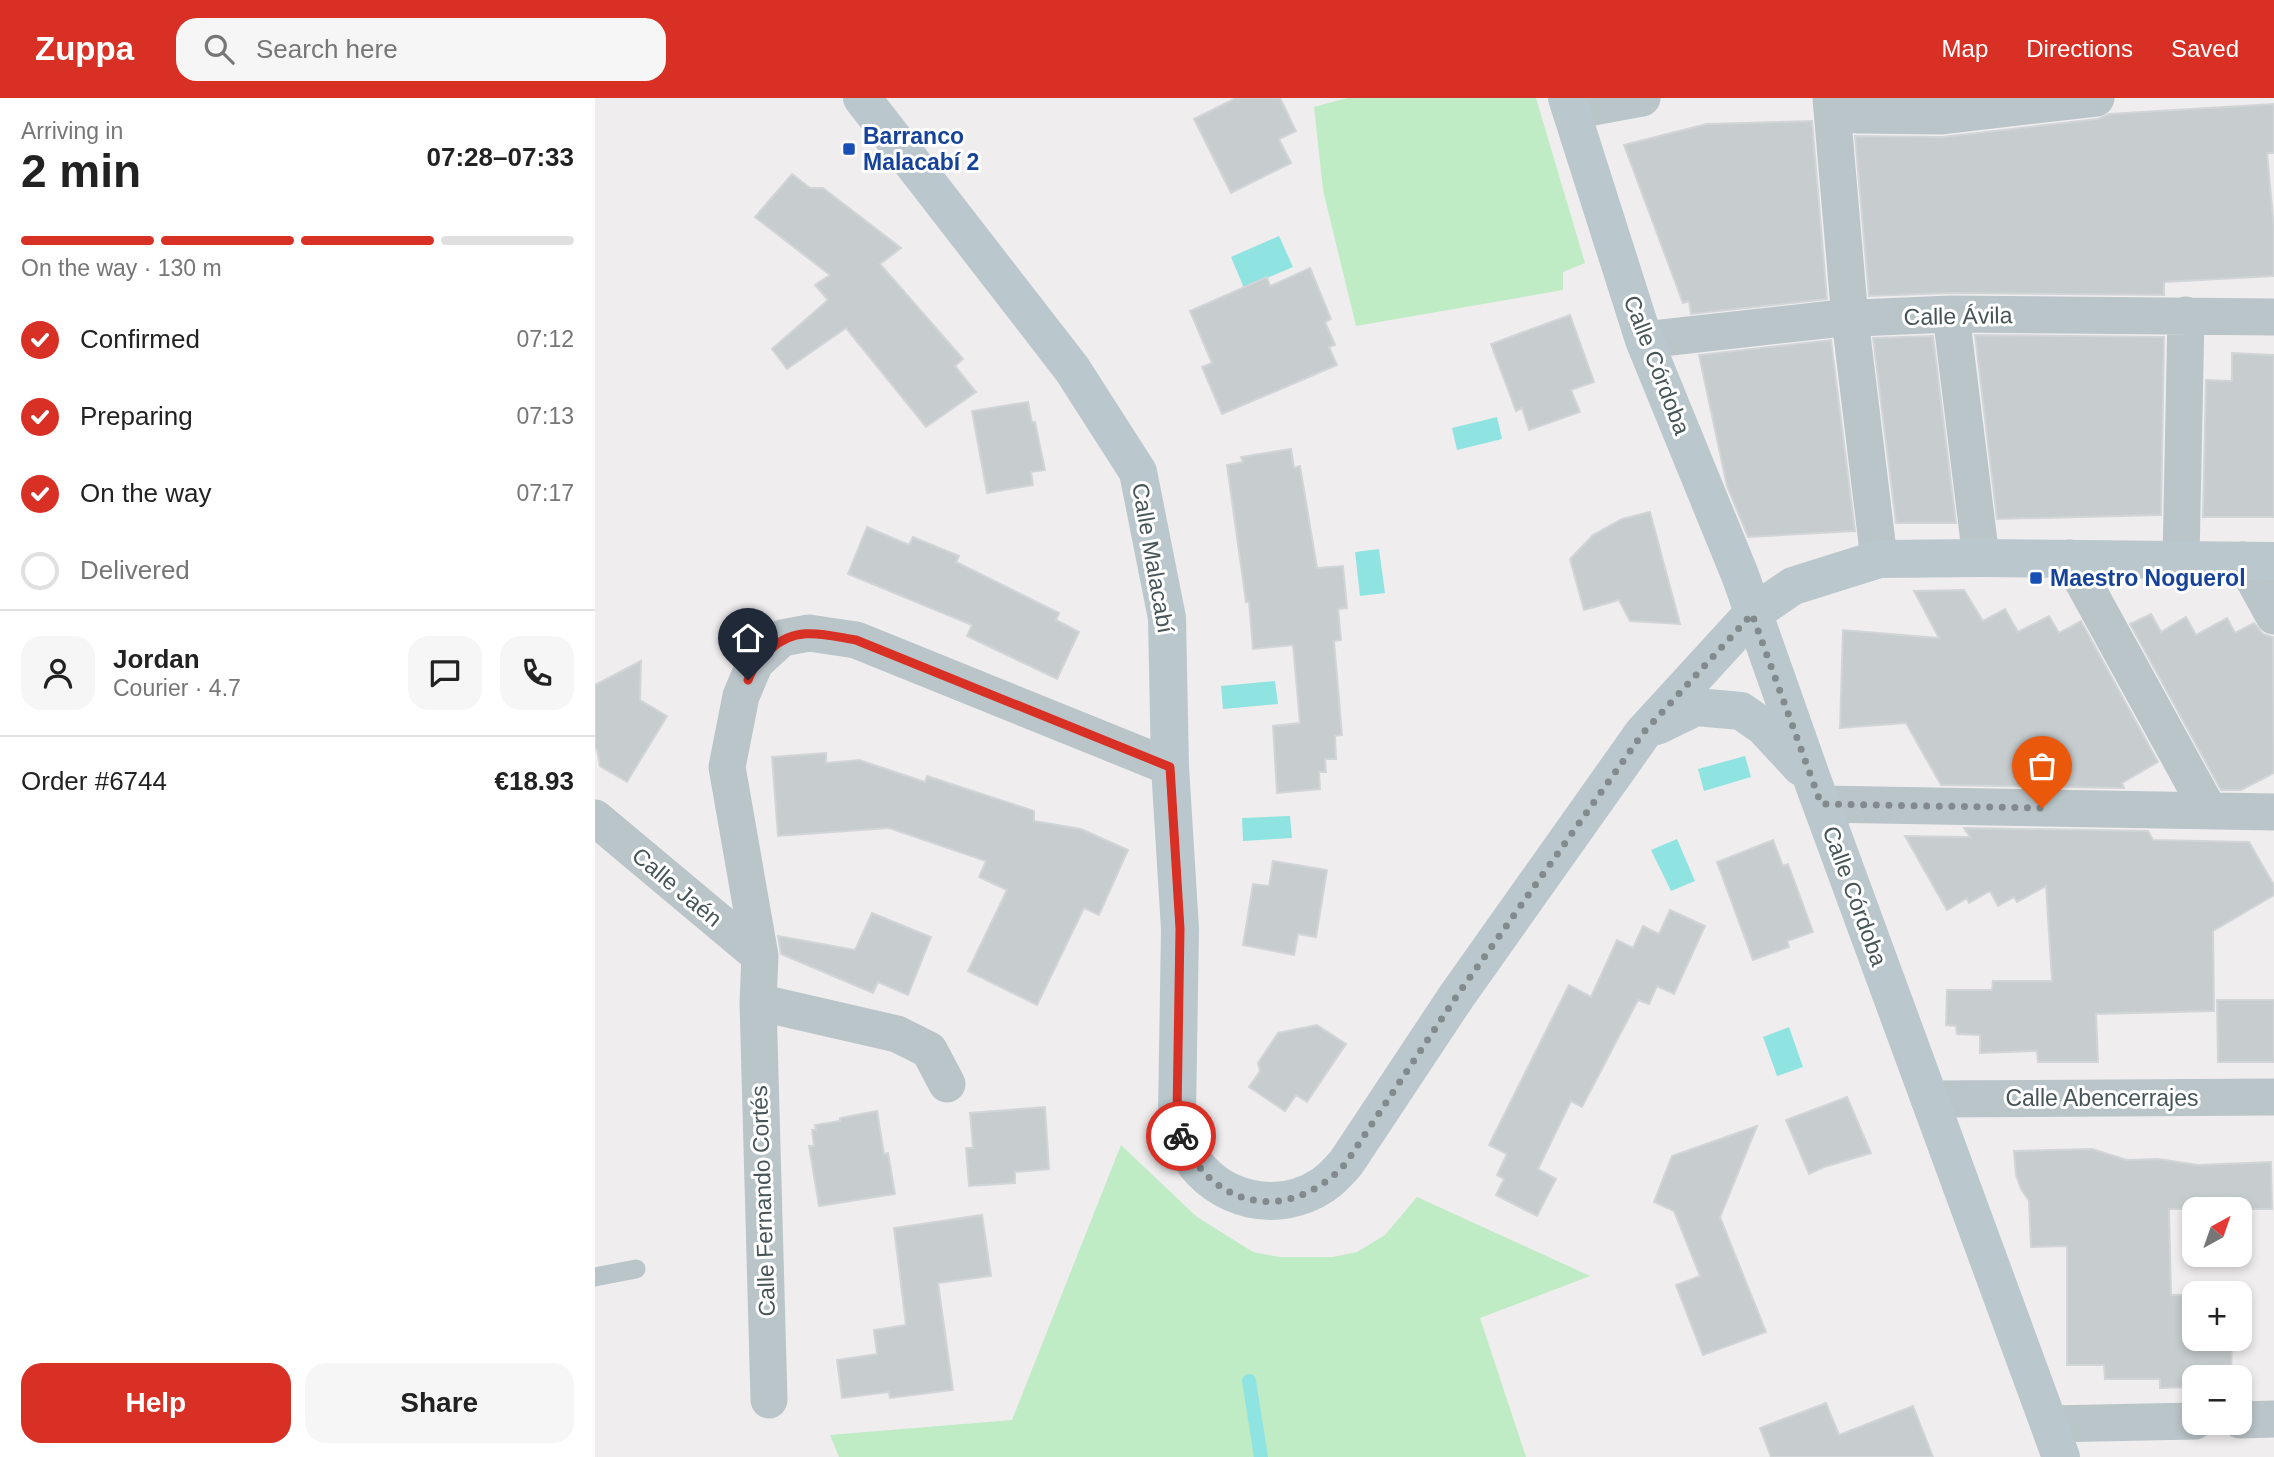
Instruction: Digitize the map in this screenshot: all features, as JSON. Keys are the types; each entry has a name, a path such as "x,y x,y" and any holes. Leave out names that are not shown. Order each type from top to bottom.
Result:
{"street":[{"name":"Calle Malacabí","path":"862,98 1072,369 1138,472 1167,618 1170,767 1180,929 1177,1114 1181,1134 1200,1170 1216,1184 1234,1194 1253,1200 1277,1201 1301,1196 1323,1185 1346,1163 1456,997 1643,733 1752,614 1793,586 1879,559 2258,561"},
{"path":"1569,104 1641,98"},
{"path":"1879,559 1850,319 1845,102 1939,107 2096,98"},
{"name":"Calle Córdoba","path":"1569,104 1644,340 1740,575 1816,792 2055,1440"},
{"path":"1951,314 1981,558"},
{"name":"Calle Ávila","path":"1644,340 1833,319 1951,314 2274,317"},
{"path":"2181,559 2186,315"},
{"path":"2070,558 2209,811"},
{"path":"2258,561 2274,616"},
{"name":"Calle Fernando Cortés","path":"769,1401 758,1002 760,956 727,767 741,696 755,663 782,638 809,633 856,640 1170,767"},
{"name":"Calle Malacabí","path":"1643,733 1696,707 1741,711 1764,727 1816,792"},
{"path":"1816,792 2274,812"},
{"name":"Calle Jaén","path":"595,818 760,956"},
{"path":"758,1002 897,1034 929,1050 947,1084"},
{"name":"Calle Abencerrajes","path":"1929,1099 2274,1097"},
{"path":"2252,1420 2274,1419"},
{"path":"2055,1440 2182,1423"}],"lane":[{"path":"595,1277 636,1269"}],"green space":[{"path":"1347,98 1536,98 1585,263 1563,272 1563,290 1356,326 1323,190 1314,107"},
{"path":"1121,1145 1197,1217 1253,1252 1279,1257 1333,1257 1357,1252 1385,1235 1417,1197 1590,1276 1480,1318 1526,1457 839,1457 830,1435 1012,1420"}],"water":[{"path":"1279,236 1293,267 1244,288 1231,257"},
{"path":"1497,417 1502,439 1457,450 1452,428"},
{"path":"1379,549 1385,593 1360,596 1355,552"},
{"path":"1275,681 1278,704 1223,709 1221,686"},
{"path":"1745,756 1751,777 1704,791 1698,769"},
{"path":"1290,816 1292,838 1243,841 1242,818"},
{"path":"1677,839 1695,881 1671,891 1651,850"},
{"path":"1789,1027 1803,1067 1777,1076 1763,1037"}],"building":[{"path":"1236,98 1280,98 1296,131 1279,139 1291,163 1231,193 1194,119"},
{"path":"2274,104 2274,153 2267,153 2274,228 2274,276 2164,282 2164,295 1951,293 1869,296 1855,136 1942,137 2098,119 2109,114"},
{"path":"1812,121 1827,299 1691,314 1689,301 1683,303 1624,145 1707,124"},
{"path":"792,174 810,188 823,188 901,248 880,264 963,359 955,366 976,392 926,427 846,328 787,369 772,349 828,300 815,285 830,275 755,217"},
{"path":"1310,268 1331,319 1325,322 1335,345 1329,347 1337,365 1222,414 1202,367 1212,363 1190,311 1267,277 1270,286"},
{"path":"1570,315 1594,382 1571,390 1580,412 1529,430 1522,408 1516,411 1491,344"},
{"path":"1975,335 2164,337 2161,515 1997,519"},
{"path":"1933,336 1956,523 1896,523 1873,338"},
{"path":"1831,340 1855,531 1748,537 1727,486 1699,355"},
{"path":"2232,353 2274,355 2274,517 2203,517 2206,380 2232,381"},
{"path":"1028,402 1045,470 1031,472 1033,485 987,493 972,411"},
{"path":"1291,449 1294,468 1300,466 1317,568 1343,566 1347,608 1338,609 1341,640 1334,641 1342,735 1335,736 1336,759 1325,759 1326,772 1319,772 1320,789 1277,793 1273,726 1300,723 1293,645 1253,649 1249,602 1246,602 1227,465 1243,462 1241,457"},
{"path":"1650,512 1680,624 1630,621 1619,600 1584,610 1570,559 1593,535 1622,519"},
{"path":"867,527 909,545 913,537 959,556 956,562 1059,613 1056,620 1079,632 1057,679 967,636 972,625 848,574"},
{"path":"1964,590 1983,621 2005,609 2018,632 2049,616 2059,633 2081,621 2158,762 2122,783 2124,788 1941,785 1906,723 1840,728 1843,630 1939,638 1914,591"},
{"path":"2151,614 2161,632 2186,617 2196,635 2227,618 2235,633 2254,623 2263,634 2273,637 2274,773 2241,790 2221,790 2130,624"},
{"path":"641,661 640,700 667,716 627,782 600,766 595,748 595,685"},
{"path":"826,753 826,763 859,760 925,782 927,776 1034,811 1034,821 1081,829 1128,850 1099,915 1084,908 1037,1005 968,971 1007,890 979,877 986,861 889,828 778,836 772,757"},
{"path":"1964,828 2148,831 2153,840 2249,842 2274,885 2274,895 2213,931 2214,1011 2096,1014 2098,1062 2038,1062 2037,1051 1980,1053 1980,1035 1957,1034 1956,1026 1946,1025 1947,990 1992,990 1993,981 2052,981 2046,886 2017,902 2014,897 1998,906 1990,891 1969,903 1967,898 1947,910 1905,836 1970,837"},
{"path":"1773,840 1783,866 1788,864 1813,932 1787,941 1789,947 1753,960 1717,862"},
{"path":"1273,861 1327,870 1316,937 1298,934 1294,955 1243,945 1253,884 1269,886"},
{"path":"1670,910 1705,926 1674,994 1657,986 1649,1004 1638,1000 1582,1107 1571,1101 1538,1169 1556,1179 1537,1216 1496,1195 1504,1179 1497,1175 1507,1154 1489,1145 1569,985 1591,997 1617,940 1633,948 1643,926 1659,934"},
{"path":"872,913 931,937 908,995 878,982 873,993 781,954 778,936 855,950"},
{"path":"2217,1000 2274,1000 2274,1062 2218,1062"},
{"path":"1317,1025 1346,1044 1307,1102 1296,1095 1285,1111 1249,1087 1260,1071 1258,1063 1278,1033"},
{"path":"1847,1097 1871,1153 1809,1174 1786,1120"},
{"path":"1045,1107 1049,1169 1015,1172 1015,1183 969,1186 966,1148 973,1148 970,1113"},
{"path":"877,1111 884,1154 888,1153 895,1194 819,1206 809,1146 814,1146 812,1130 816,1130 815,1125"},
{"path":"1757,1126 1720,1217 1766,1332 1703,1355 1676,1285 1700,1276 1674,1211 1654,1202 1672,1156"},
{"path":"2092,1149 2127,1160 2158,1159 2198,1165 2271,1162 2272,1209 2252,1209 2252,1197 2182,1197 2182,1209 2169,1209 2171,1295 2182,1295 2182,1351 2232,1351 2231,1365 2182,1365 2182,1387 2160,1388 2160,1379 2105,1379 2104,1365 2067,1365 2067,1246 2031,1247 2029,1201 2016,1175 2014,1151"},
{"path":"982,1215 991,1276 938,1283 953,1390 890,1398 889,1392 842,1398 837,1360 877,1354 874,1330 906,1325 894,1228"},
{"path":"1826,1403 1839,1435 1913,1406 1933,1457 1771,1457 1760,1428"}],"waterway":[{"path":"1249,1381 1261,1457"}],"way so far":[{"path":"1181,1136 1200,1170 1216,1184 1253,1200 1277,1201 1301,1196 1336,1175 1456,997 1643,733 1752,614 1821,804 2042,808"}],"place":[{"name":"Barranco Malacabí 2","path":"849,149"},
{"name":"Maestro Noguerol","path":"2036,578"}],"route":[{"path":"748,680 755,663 782,638 809,633 856,640 1170,767 1180,929 1177,1114 1181,1136"}]}
